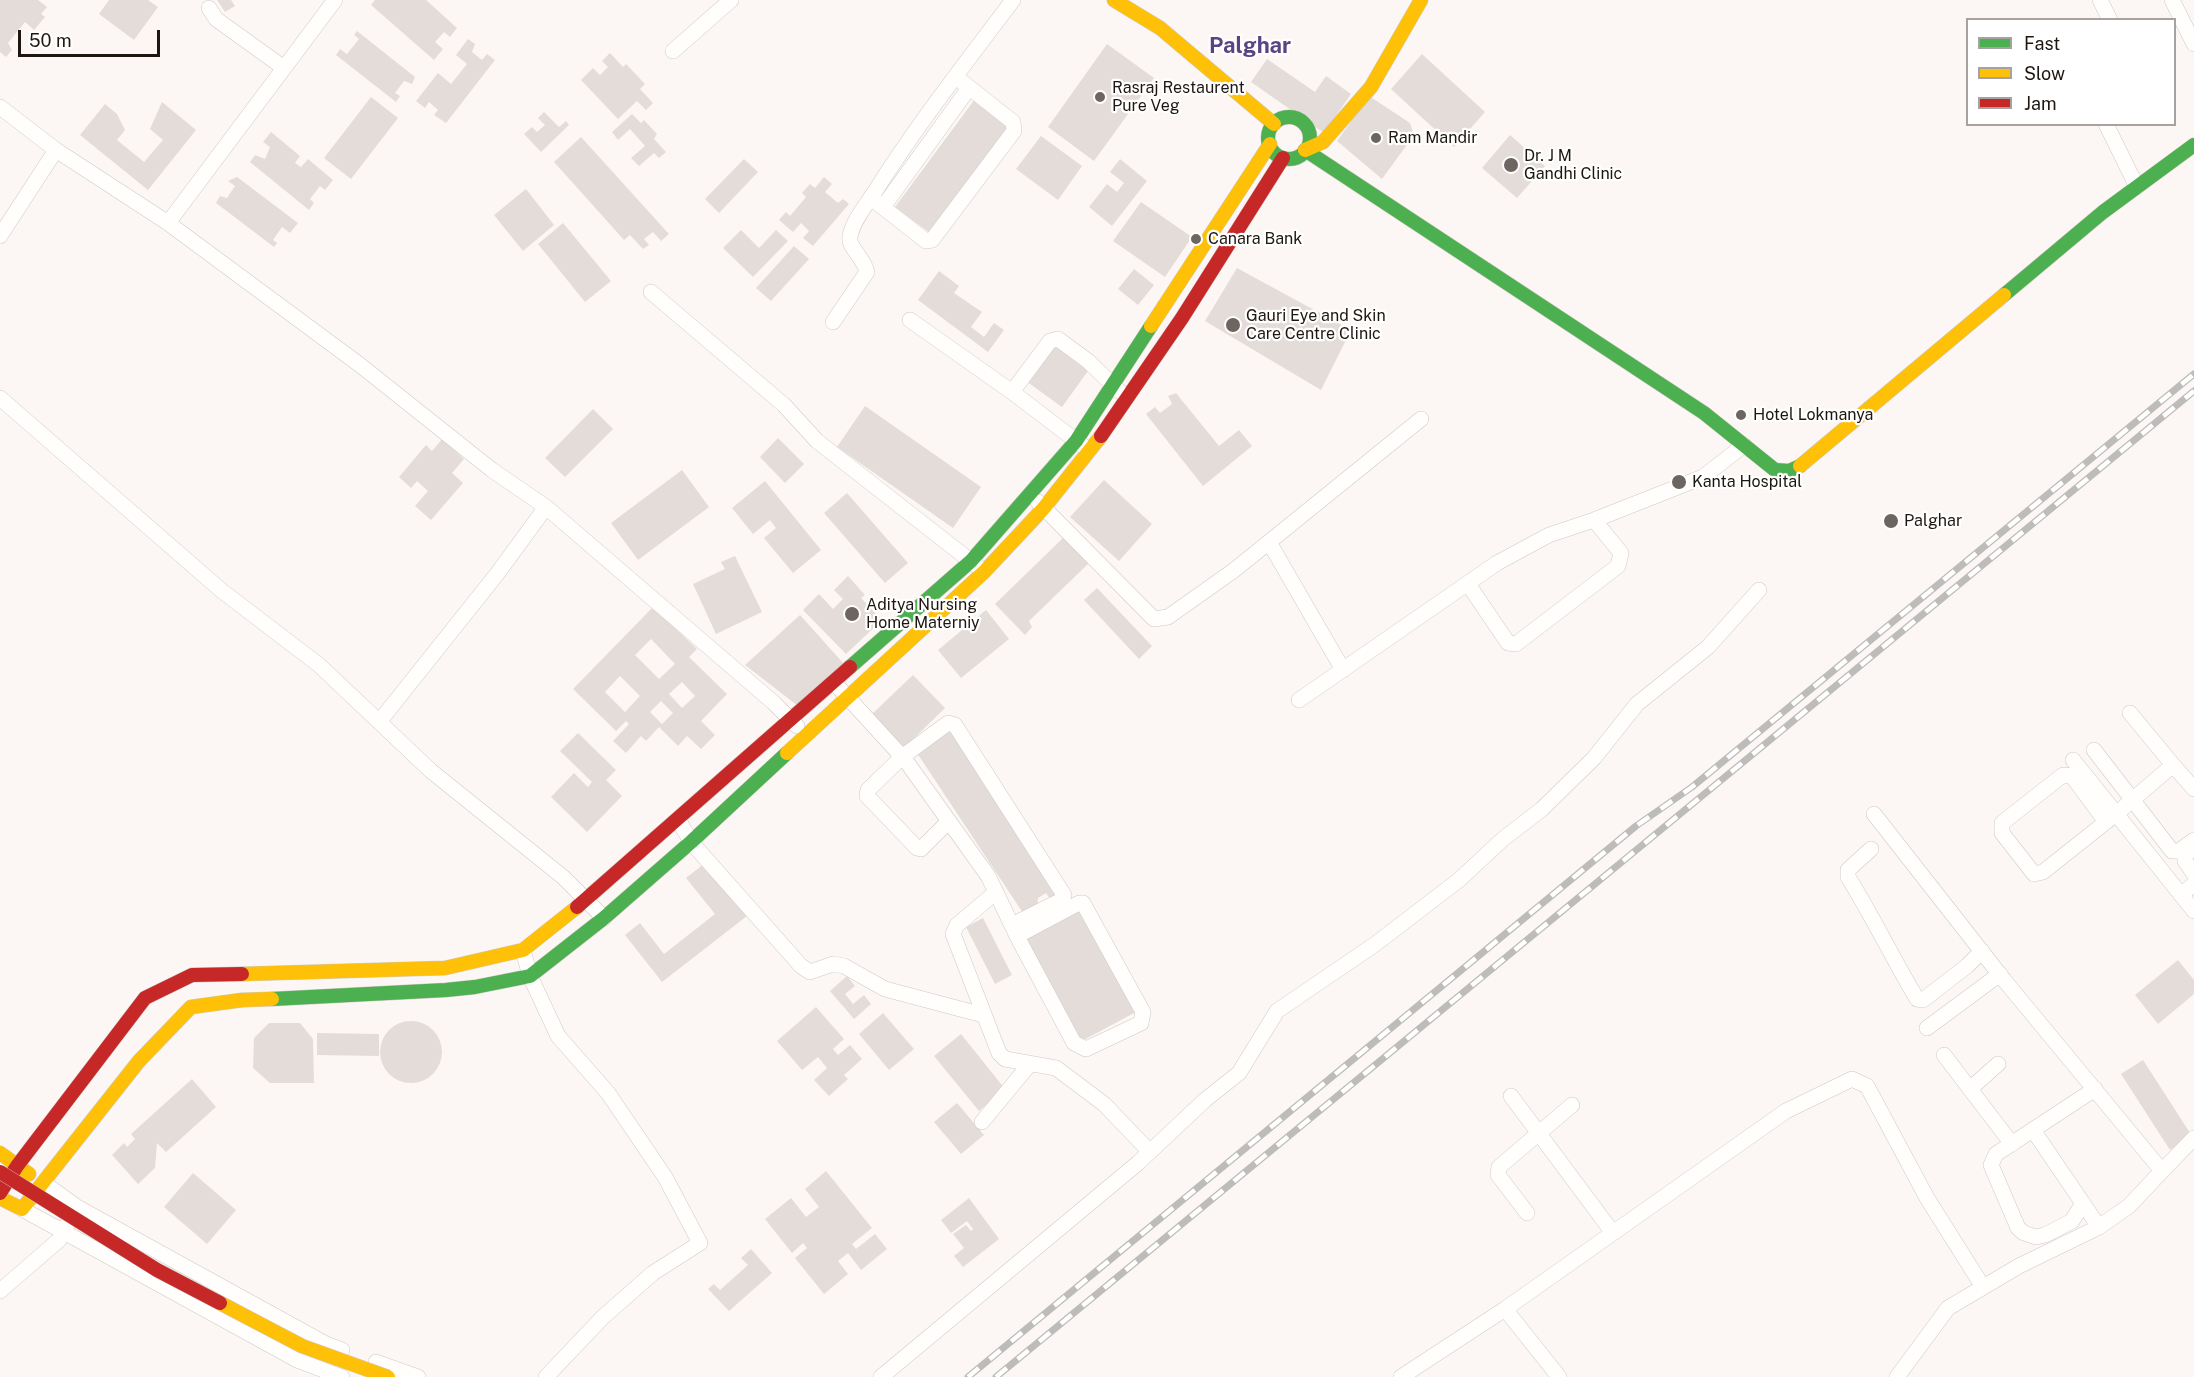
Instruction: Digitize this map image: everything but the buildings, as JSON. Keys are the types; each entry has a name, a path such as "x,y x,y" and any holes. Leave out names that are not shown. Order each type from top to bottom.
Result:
{"street":[{"path":"168,223 335,0"},
{"path":"673,51 731,0"},
{"path":"877,202 900,152 1012,0"},
{"path":"1114,0 1160,28 1274,124"},
{"path":"1305,150 1309,145 1310,135 1306,125 1299,118 1288,116 1278,120 1270,129 1270,144 1273,151 1283,158 1294,158 1323,142 1371,87 1421,0"},
{"path":"2100,0 2109,18"},
{"path":"2172,0 2194,44"},
{"path":"209,8 216,19 284,68"},
{"path":"877,202 926,241 932,240 1014,131 1013,122 956,77"},
{"path":"833,322 867,272 865,263 849,243 850,234 969,88"},
{"path":"0,107 56,150 168,223 360,365 492,470 546,507 774,703 806,735"},
{"path":"2107,126 2137,187"},
{"path":"0,1193 17,1166 145,998 192,975 445,968 523,950 586,900 971,561 1076,441 1270,144"},
{"path":"1305,150 1704,413 1775,470 1789,471 1802,465 2103,212 2194,145"},
{"path":"0,236 56,150"},
{"path":"22,1209 139,1061 191,1007 242,1000 446,990 475,987 530,976 604,918 691,842 984,572 1043,508 1090,452 1179,323 1283,158"},
{"path":"651,292 784,405 817,441 984,572"},
{"path":"909,320 1011,392 1090,452"},
{"path":"1011,392 1050,341 1059,339 1088,362 1126,398"},
{"path":"0,398 222,591 319,665 431,771 563,877 604,918"},
{"path":"1032,493 1043,508 1154,619 1168,617 1233,571 1421,419"},
{"path":"1299,700 1497,564 1549,535 1594,520 1703,477 1744,445"},
{"path":"379,722 497,574 546,507"},
{"path":"1468,584 1508,643 1516,644 1618,566 1621,553 1594,520"},
{"path":"1269,542 1343,670"},
{"path":"881,1377 1150,1152 1205,1100 1239,1073 1278,1011 1374,945 1431,902 1542,808 1594,758 1637,704 1708,647 1759,590"},
{"path":"834,682 902,757 988,876 1015,931 1074,1043 1086,1049 1141,1023 1143,1012 1083,903 1015,931"},
{"path":"2130,713 2194,789"},
{"path":"948,821 921,849 917,848 867,796 868,790 902,757 948,723 955,725 962,735 1064,895 1062,900 1015,931"},
{"path":"2094,750 2172,851 2179,851 2194,840"},
{"path":"2073,760 2111,818"},
{"path":"2173,765 2111,818 2043,872 2034,874 2002,833 2002,823 2063,775 2072,776 2111,818 2181,895 2194,911"},
{"path":"1874,814 2000,974 2162,1171"},
{"path":"678,819 691,842 801,966 810,972 833,964 844,966 885,989 983,1015"},
{"path":"2194,848 2185,855 2185,861 2194,873"},
{"path":"1871,849 1848,870 1848,877 1917,999 1923,1000 1967,966 1982,951"},
{"path":"2181,895 2194,884"},
{"path":"996,892 957,926 953,934 999,1053 1005,1059 1056,1068 1104,1104 1150,1152"},
{"path":"523,950 530,976 558,1036 608,1094 665,1178 700,1243 653,1273 603,1317 546,1377"},
{"path":"1927,1028 2000,974"},
{"path":"1944,1055 2012,1144"},
{"path":"982,1122 1030,1064"},
{"path":"1971,1089 1998,1064"},
{"path":"1401,1377 1504,1309 1786,1111 1852,1079 1867,1086 1927,1198 1983,1287"},
{"path":"2083,1203 2072,1221 2045,1235 2036,1237 2024,1233 2018,1228 1991,1165 1996,1155 2095,1089"},
{"path":"1511,1096 1613,1233"},
{"path":"1527,1213 1498,1175 1499,1167 1572,1105"},
{"path":"2033,1130 2099,1227"},
{"path":"1905,1374 1948,1308 2019,1266 2099,1227 2129,1206 2194,1138"},
{"path":"0,1153 77,1208 381,1372"},
{"path":"0,1172 168,1276 302,1347 381,1372 418,1377"},
{"path":"0,1198 297,1360 342,1377"},
{"path":"0,1291 59,1240 77,1208"},
{"path":"215,1314 231,1292"},
{"path":"1504,1309 1559,1377"}],"railway":[{"path":"968,1377 1636,826 1692,787 2194,374"},
{"path":"996,1377 2194,391"}],"traffic: fast":[{"path":"1289,117 1304,123 1310,138 1304,153 1289,159 1274,153 1268,138 1274,123 1289,117"},
{"path":"2004,295 2103,212 2194,145"},
{"path":"1305,150 1704,413 1775,470 1789,471 1800,466"},
{"path":"850,667 971,561 1076,441 1151,326"},
{"path":"272,999 446,990 475,987 530,976 604,918 691,842 787,753"}],"traffic: slow":[{"path":"1114,0 1160,28 1274,124"},
{"path":"1305,150 1323,142 1371,87 1421,0"},
{"path":"1151,326 1270,144"},
{"path":"1800,466 2004,295"},
{"path":"787,753 984,572 1043,509 1101,436"},
{"path":"242,974 445,968 523,950 577,907"},
{"path":"0,1198 22,1209 139,1061 191,1007 242,1000 272,999"},
{"path":"0,1153 29,1174"},
{"path":"220,1303 302,1346 388,1377"}],"traffic: jam":[{"path":"1101,436 1182,318 1283,158"},
{"path":"577,907 850,667"},
{"path":"0,1193 17,1166 145,998 192,975 242,974"},
{"path":"0,1172 157,1270 220,1303"}],"place":[{"name":"Rasraj Restaurent Pure Veg","path":"1100,97"},
{"name":"Ram Mandir","path":"1376,138"},
{"name":"Dr. J M Gandhi Clinic","path":"1511,165"},
{"name":"Canara Bank","path":"1196,239"},
{"name":"Gauri Eye and Skin Care Centre Clinic","path":"1233,325"},
{"name":"Hotel Lokmanya","path":"1741,415"},
{"name":"Kanta Hospital","path":"1679,482"},
{"name":"Palghar","path":"1891,521"},
{"name":"Aditya Nursing Home Materniy","path":"852,614"}],"district":[{"name":"Palghar","path":"1250,46"}]}
